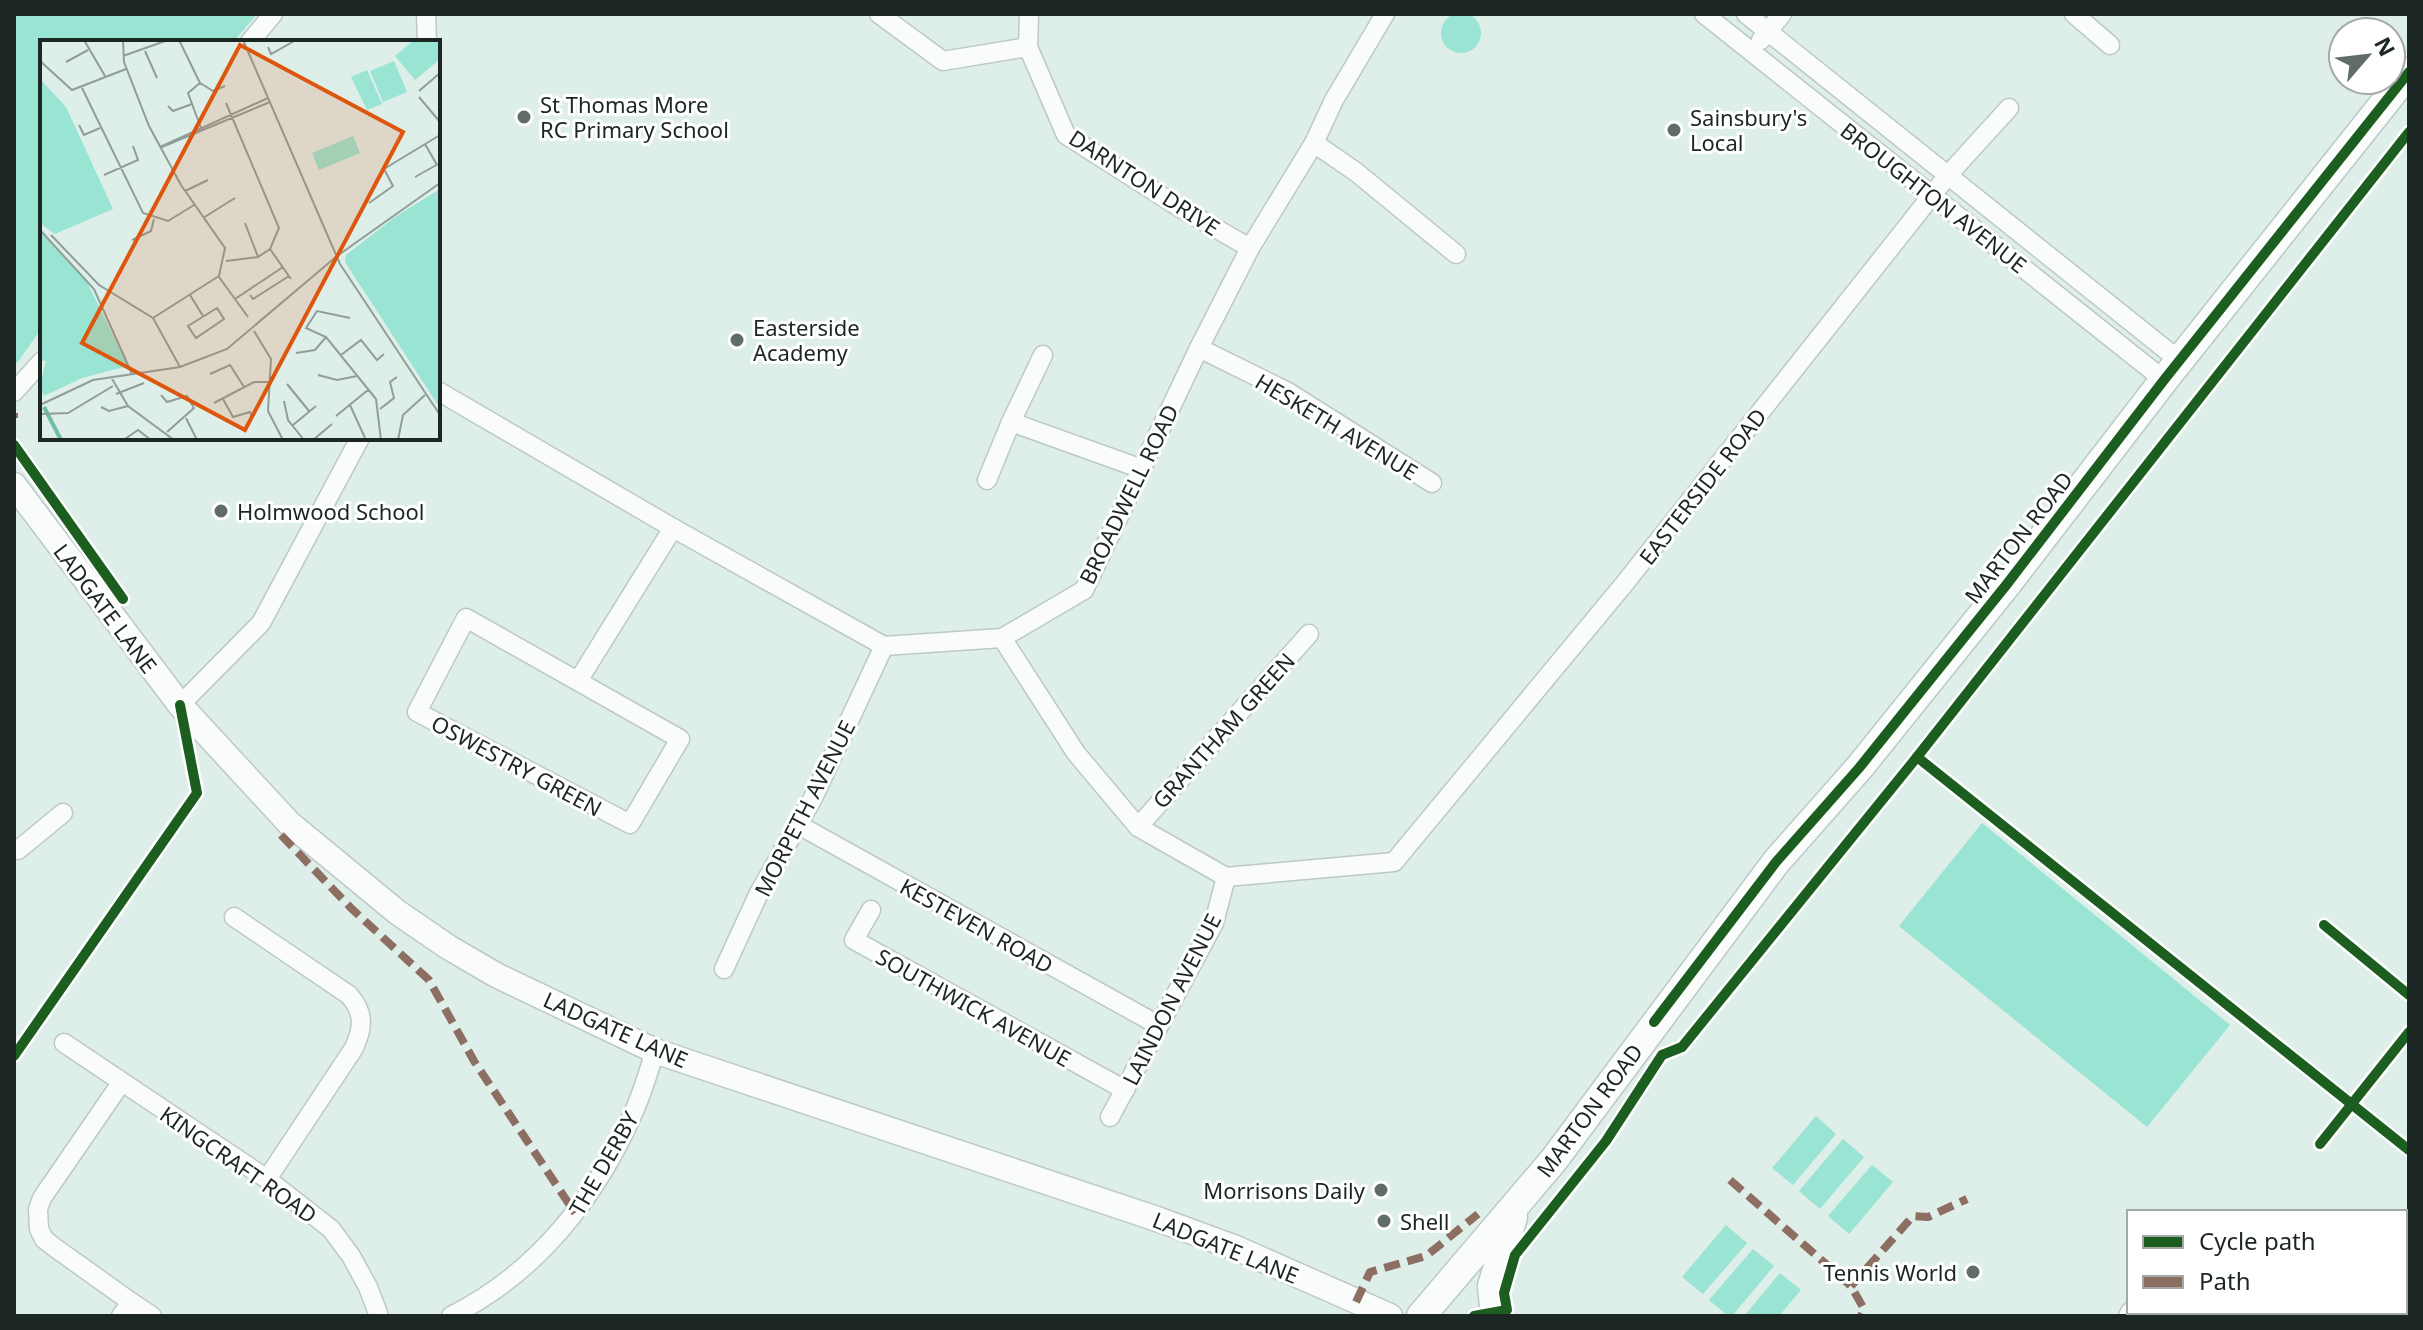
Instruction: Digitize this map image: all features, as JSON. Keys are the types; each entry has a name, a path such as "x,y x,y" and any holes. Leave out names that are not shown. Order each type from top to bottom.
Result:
{"main road":[{"name":"MARTON ROAD","path":"1421,1316 1553,1161 1776,862 1859,768 2007,584 2409,72"},
{"name":"LADGATE LANE","path":"14,485 180,705 289,823 397,912 496,975 655,1051 1157,1219 1236,1248 1390,1316"},
{"path":"1495,1316 1492,1286 1517,1205"}],"street":[{"path":"252,40 273,14"},
{"path":"426,14 427,40"},
{"path":"879,14 943,61 1028,47"},
{"name":"DARNTON DRIVE","path":"1029,14 1028,47 1066,135 1250,248"},
{"name":"BROADWELL ROAD","path":"884,646 1002,638 1084,590 1250,248 1314,143 1334,100 1385,14"},
{"name":"BROUGHTON AVENUE","path":"1704,14 1933,195 2172,371"},
{"name":"BROUGHTON AVENUE","path":"1746,14 1948,175 2172,371"},
{"path":"1752,51 1782,14"},
{"path":"2074,14 2110,45"},
{"name":"EASTERSIDE ROAD","path":"1226,877 1394,862 1625,583 1948,175 2009,108"},
{"path":"1314,143 1356,172 1456,254"},
{"name":"HESKETH AVENUE","path":"1199,348 1288,392 1432,483"},
{"path":"987,480 1043,355"},
{"path":"14,392 40,363"},
{"path":"440,392 884,646"},
{"path":"1011,422 1142,469"},
{"path":"180,705 261,623 359,440"},
{"path":"578,681 673,528"},
{"name":"OSWESTRY GREEN","path":"466,618 578,681 680,739 630,824 417,712 466,618"},
{"name":"GRANTHAM GREEN","path":"1138,827 1309,634"},
{"path":"1002,638 1076,753 1138,827 1226,877"},
{"name":"MORPETH AVENUE","path":"724,969 759,893 813,798 884,646"},
{"path":"15,850 63,813"},
{"name":"KESTEVEN ROAD","path":"797,824 1158,1025"},
{"name":"LAINDON AVENUE","path":"1110,1117 1214,923 1226,877"},
{"name":"SOUTHWICK AVENUE","path":"871,910 854,940 1125,1090"},
{"path":"234,917 349,995 358,1005 361,1016 361,1032 354,1048 267,1179"},
{"name":"KINGCRAFT ROAD","path":"64,1043 267,1179 331,1229 351,1256 379,1316"},
{"name":"THE DERBY","path":"451,1316 482,1300 536,1258 568,1223 593,1189 636,1109 655,1051"},
{"path":"121,1083 42,1198 37,1222 44,1239 126,1309 152,1316"}],"green space":[{"path":"1461,13 1475,19 1481,33 1475,47 1461,53 1447,47 1441,33 1447,19"},
{"path":"14,14 257,14 235,40 40,40 40,331 14,367"},
{"path":"1982,823 2230,1025 2147,1127 1899,926"},
{"path":"1816,1116 1836,1134 1793,1185 1772,1168"},
{"path":"1843,1139 1864,1157 1820,1209 1799,1191"},
{"path":"1872,1165 1893,1182 1849,1234 1828,1216"},
{"path":"1726,1225 1747,1243 1703,1294 1682,1277"},
{"path":"1753,1249 1774,1266 1732,1316 1728,1316 1709,1300"},
{"path":"1780,1273 1801,1290 1779,1316 1744,1316"}],"marked path":[{"path":"14,413 14,418"},
{"path":"281,835 352,909 429,980 474,1061 575,1213"},
{"path":"1730,1180 1851,1286 1864,1309 1861,1316"},
{"path":"1851,1286 1913,1216 1928,1217 1967,1199"},
{"path":"1356,1302 1370,1272 1426,1256 1478,1214"}],"cycle path":[{"path":"1654,1022 1776,862 1859,768 2007,584 2164,380 2409,72"},
{"path":"1474,1316 1507,1310 1504,1293 1515,1255 1606,1141 1662,1055 1682,1047 1917,757 2409,132"},
{"path":"14,445 123,599"},
{"path":"14,1056 197,793 180,705"},
{"path":"1917,757 2409,1150"},
{"path":"2324,925 2409,995"},
{"path":"2320,1144 2409,1032"}],"place":[{"name":"St Thomas More RC Primary School","path":"524,117"},
{"name":"Sainsbury's Local","path":"1674,130"},
{"name":"Easterside Academy","path":"737,340"},
{"name":"Holmwood School","path":"221,511"},
{"name":"Morrisons Daily","path":"1381,1190"},
{"name":"Shell","path":"1384,1221"},
{"name":"Tennis World","path":"1973,1272"}]}
